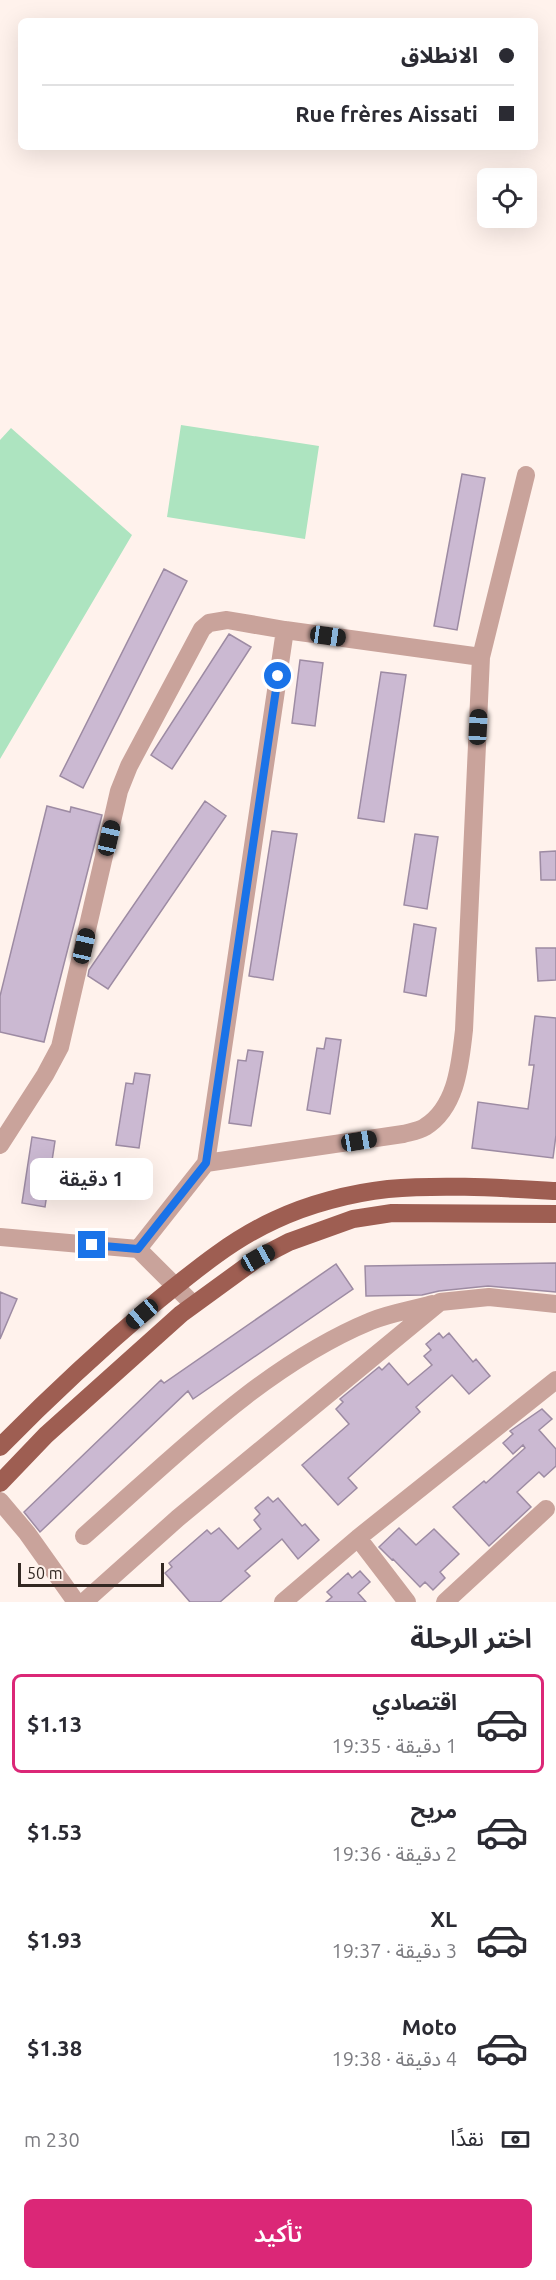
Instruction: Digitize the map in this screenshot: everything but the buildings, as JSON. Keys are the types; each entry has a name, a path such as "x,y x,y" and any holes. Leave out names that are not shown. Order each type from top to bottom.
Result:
{"main road":[{"path":"0,1447 109,1342 176,1286 243,1237 275,1219 348,1196 388,1189 471,1187 556,1191"},
{"path":"0,1483 46,1435 193,1304 258,1258 288,1242 353,1219 392,1213 556,1214"}],"street":[{"path":"206,1163 424,1129 441,1114 454,1090 464,1030 481,657 526,475"},
{"path":"0,1145 45,1075 60,1047 119,791 129,766 197,637 209,622 218,620 481,657"},
{"path":"138,1249 206,1163 285,630"},
{"path":"0,1237 138,1249 193,1304"},
{"path":"84,1536 260,1384 314,1350 372,1321 440,1302 489,1298 556,1305"},
{"path":"84,1602 178,1518 440,1302"},
{"path":"283,1602 357,1538 556,1380"},
{"path":"0,1501 27,1533 76,1602"},
{"path":"445,1602 546,1509"},
{"path":"357,1538 407,1602"}],"green space":[{"path":"181,425 319,446 305,539 167,517"},
{"path":"11,428 132,535 0,759 0,440"}],"route":[{"path":"92,1245 138,1249 206,1163 278,676"}]}
